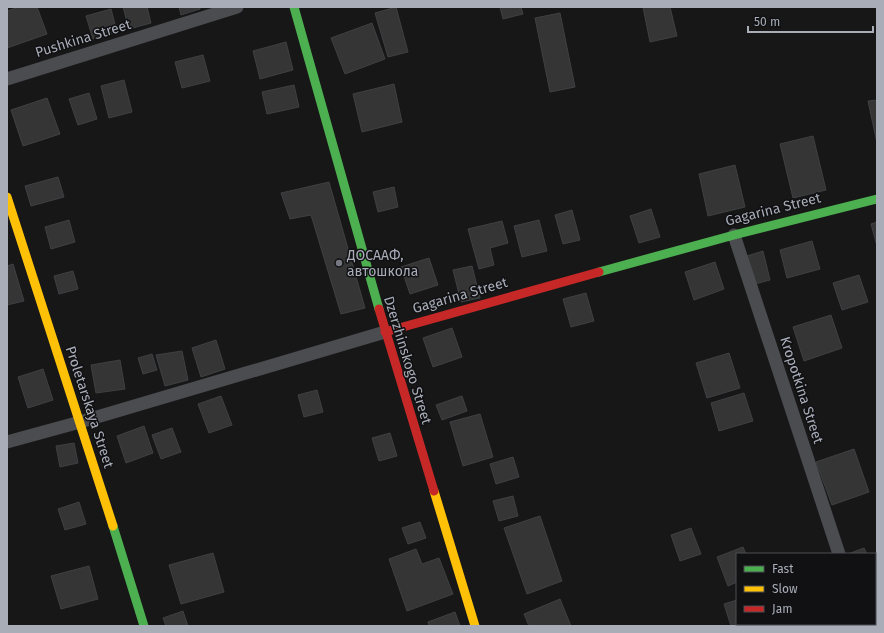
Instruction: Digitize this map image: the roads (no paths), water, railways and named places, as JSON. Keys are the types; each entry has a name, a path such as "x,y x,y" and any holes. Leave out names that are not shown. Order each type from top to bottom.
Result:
{"street":[{"name":"Pushkina Street","path":"7,79 237,7"},
{"name":"Dzerzhinskogo Street","path":"294,7 385,332 475,626"},
{"name":"Proletarskaya Street","path":"7,197 144,626"},
{"name":"Gagarina Street","path":"7,442 385,332 734,235 877,199"},
{"name":"Kropotkina Street","path":"734,235 839,553"}],"place":[{"name":"ДОСААФ, автошкола","path":"339,263"}]}
